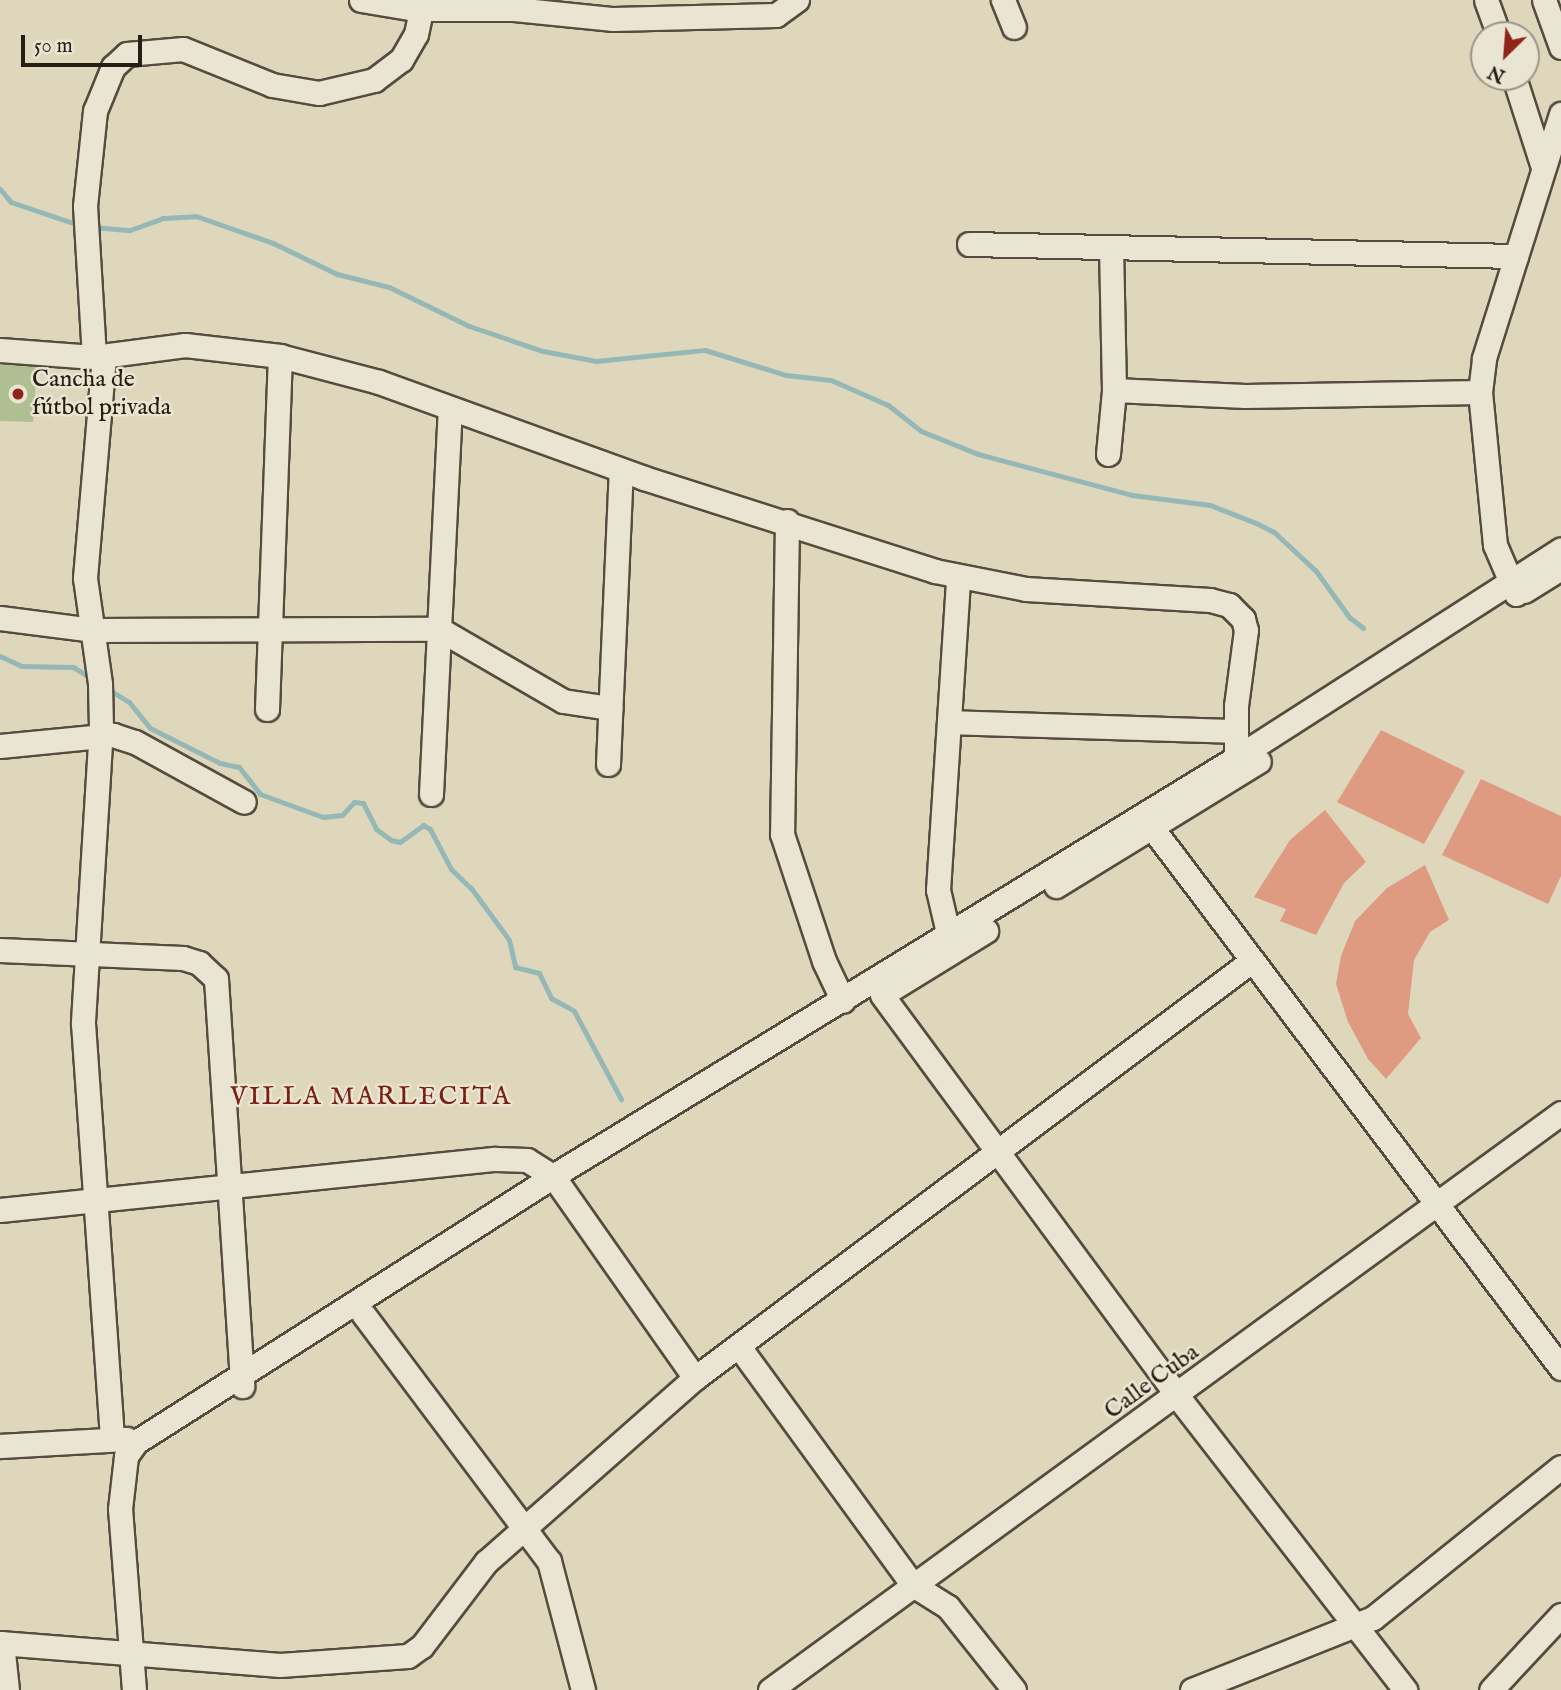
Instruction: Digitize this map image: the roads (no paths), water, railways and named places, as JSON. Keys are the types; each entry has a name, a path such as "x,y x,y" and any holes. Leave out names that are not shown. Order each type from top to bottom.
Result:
{"street":[{"path":"361,0 514,9 613,19 776,15 797,0"},
{"path":"1003,0 1014,27"},
{"path":"1486,0 1494,21"},
{"path":"1544,0 1560,41"},
{"path":"112,1437 83,1023 90,955 101,736 94,630 85,578 99,357 85,206 94,111 113,67 127,54 183,49 272,85 319,93 374,80 401,60 416,34 423,4"},
{"path":"1519,91 1542,163"},
{"path":"1513,589 1495,545 1480,392 1484,358 1542,163 1561,114"},
{"path":"969,244 1516,256"},
{"path":"1108,454 1114,390 1111,247"},
{"path":"0,350 99,357 185,345 280,356 341,370 621,470 787,521 855,547 958,577 1090,596 1210,600 1229,606 1243,619 1246,630 1236,731 1236,758"},
{"path":"267,709 280,356"},
{"path":"1114,390 1245,396 1480,392"},
{"path":"431,794 450,410"},
{"path":"608,764 621,470"},
{"path":"787,521 782,834 824,961 843,1001"},
{"path":"134,1690 122,1489 143,1445 843,1001 1153,829 1513,589 1561,549"},
{"path":"242,1382 364,1315 558,1182 882,995 950,944 1236,758 1513,589 1561,568"},
{"path":"950,944 938,890 958,577"},
{"path":"0,618 94,630 439,629 563,701 610,708"},
{"path":"949,722 1236,731"},
{"path":"0,746 101,736 135,742 244,802"},
{"path":"1153,829 1435,1207 1561,1368"},
{"path":"0,950 183,958 199,963 216,979 227,1188 242,1382"},
{"path":"7,1690 1,1643 280,1665 408,1656 422,1646 486,1562 526,1530 695,1378 740,1348 1250,962"},
{"path":"882,995 1178,1397 1405,1690"},
{"name":"Calle Cuba","path":"770,1690 1178,1397 1561,1113"},
{"path":"0,1210 495,1159 527,1160 558,1182 695,1378"},
{"path":"364,1315 549,1561 558,1586 583,1690"},
{"path":"740,1348 913,1585 948,1607 1014,1690"},
{"path":"0,1446 112,1437 143,1445"},
{"path":"1192,1690 1356,1627 1561,1467"},
{"path":"1491,1690 1561,1615"}],"waterway":[{"path":"0,189 11,202 79,225"},
{"path":"93,227 130,230 163,218 196,216 273,243 337,274 389,287 469,326 543,351 596,361 705,350 786,375 831,380 888,405 921,431 978,454 1132,495 1210,505 1256,523 1274,532 1316,571 1349,617 1363,628"},
{"path":"0,656 21,666 73,667 91,678"},
{"path":"108,689 129,702 150,728 220,763 239,767 260,794 323,817 342,815 354,802 363,803 376,829 391,840 400,842 423,825 430,829 451,869 471,888 509,940 515,967 539,973 551,998 574,1011 621,1099"}],"place":[{"name":"Cancha de fútbol privada","path":"18,394"}],"district":[{"name":"VILLA MARLECITA","path":"371,1097"}]}
